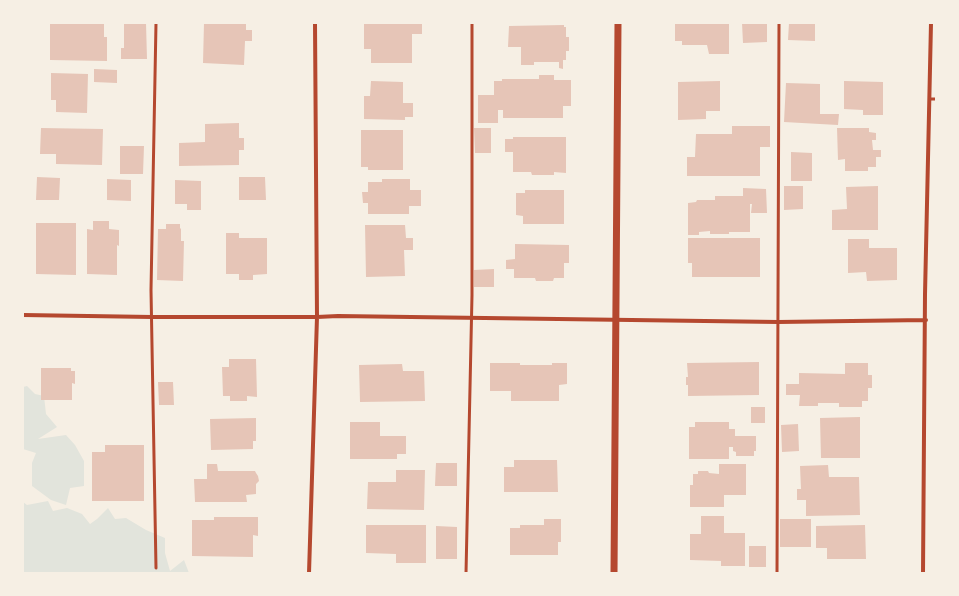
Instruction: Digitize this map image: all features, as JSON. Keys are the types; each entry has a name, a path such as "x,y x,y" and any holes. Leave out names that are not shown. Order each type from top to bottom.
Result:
{"street":[{"path":"309,573 317,317 315,23"},
{"path":"614,573 618,23"},
{"path":"923,573 925,294 930,99 934,30 931,23"},
{"path":"23,315 152,317 338,316 778,322 926,320"}],"lane":[{"path":"156,23 151,282 156,568"},
{"path":"466,573 471,319 472,23"},
{"path":"777,573 779,23"},
{"path":"930,99 936,100"}],"shaded area":[{"path":"27,386 35,394 44,396 46,414 57,427 38,439 66,435 75,445 84,461 84,486 70,488 66,505 51,500 32,486 32,463 36,453 23,449 23,387"},
{"path":"48,501 53,511 67,508 82,514 90,524 108,508 115,519 126,518 146,530 165,538 165,553 170,571 184,560 189,573 23,573 23,502 27,505"}],"building":[{"path":"50,23 104,23 104,37 107,37 107,61 50,60"},
{"path":"124,23 146,23 147,59 121,59 121,48 124,48"},
{"path":"204,23 246,23 246,30 252,30 252,41 245,41 244,65 203,63"},
{"path":"422,23 422,34 412,34 412,63 371,63 371,49 364,49 364,24"},
{"path":"675,23 729,23 729,54 709,54 707,45 682,45 682,41 675,41"},
{"path":"742,23 767,23 767,42 743,43"},
{"path":"789,23 815,23 815,41 788,40"},
{"path":"564,25 564,27 566,27 566,37 569,37 569,51 566,51 566,60 563,60 563,69 559,68 559,62 534,62 534,65 521,65 521,47 508,47 509,26"},
{"path":"94,69 117,70 117,83 94,82"},
{"path":"51,73 88,74 87,113 56,112 56,100 51,100"},
{"path":"539,75 554,75 554,80 571,80 571,106 563,106 563,118 503,118 503,110 498,110 498,123 478,123 478,95 494,95 494,81 502,81 502,79 539,79"},
{"path":"371,81 403,82 403,103 413,103 413,117 405,117 405,120 364,119 364,96 370,96"},
{"path":"720,81 720,111 706,111 706,119 678,120 678,82"},
{"path":"844,81 883,82 883,115 863,115 863,110 844,109"},
{"path":"786,83 820,84 820,114 839,114 838,125 784,122"},
{"path":"239,123 239,138 244,138 244,150 239,150 239,165 179,166 179,143 205,142 205,124"},
{"path":"732,126 770,126 770,147 760,147 760,176 687,176 687,157 695,157 696,134 732,134"},
{"path":"41,128 103,129 102,165 56,164 56,154 40,154"},
{"path":"474,128 491,128 491,153 475,153"},
{"path":"837,128 869,128 869,132 876,133 876,140 872,140 873,150 881,150 881,157 876,157 876,167 868,167 868,171 845,171 845,159 838,160"},
{"path":"361,130 403,130 403,170 368,170 368,167 361,167"},
{"path":"513,137 566,137 566,173 554,172 554,175 532,175 531,172 513,172 513,152 505,152 505,139 513,139"},
{"path":"120,146 144,146 143,174 120,174"},
{"path":"791,152 812,153 812,181 791,181"},
{"path":"37,177 60,178 59,200 36,200"},
{"path":"239,177 265,177 266,200 239,200"},
{"path":"107,179 131,180 131,201 107,200"},
{"path":"382,179 410,179 410,190 421,190 421,206 409,206 409,214 368,214 368,203 363,203 362,192 368,192 368,182 382,182"},
{"path":"175,180 201,181 201,210 187,210 187,204 175,204"},
{"path":"784,186 803,186 803,209 784,210"},
{"path":"878,186 878,230 832,230 832,210 847,209 846,187"},
{"path":"743,188 766,189 767,213 751,213 752,204 750,204 750,232 710,234 710,231 699,232 699,235 688,235 688,203 696,202 697,200 715,200 715,196 743,196"},
{"path":"525,190 564,190 564,224 523,224 523,216 516,215 516,193 525,193"},
{"path":"93,221 109,221 109,229 119,230 119,246 117,245 117,275 87,274 87,229 93,230"},
{"path":"36,223 76,223 76,275 36,274"},
{"path":"166,224 180,224 181,241 184,241 183,281 157,280 158,229 166,229"},
{"path":"365,225 405,225 406,238 413,238 413,250 404,250 405,276 366,277"},
{"path":"226,233 239,233 239,238 267,238 267,274 253,275 253,280 239,280 239,274 226,274"},
{"path":"688,238 760,238 760,277 692,277 692,263 688,263"},
{"path":"848,239 869,239 869,248 897,248 897,280 867,281 866,272 848,273"},
{"path":"515,244 569,245 569,263 564,263 564,278 554,278 553,281 536,281 535,278 514,278 514,269 506,269 506,260 515,259"},
{"path":"494,269 494,287 474,287 474,270"},
{"path":"229,359 256,359 257,397 247,396 247,401 230,401 230,396 223,396 222,367 229,367"},
{"path":"759,362 759,395 688,396 688,385 686,385 686,377 688,377 687,363"},
{"path":"490,363 552,365 552,363 567,363 567,384 559,385 559,401 511,401 511,391 490,391"},
{"path":"845,363 868,363 868,375 872,375 872,388 868,388 868,401 862,401 862,407 839,407 839,403 818,403 818,406 799,406 800,395 786,395 786,384 799,384 799,373 845,374"},
{"path":"402,364 403,371 424,371 425,401 360,402 359,365"},
{"path":"41,368 71,368 71,371 75,371 75,384 72,383 72,400 41,400"},
{"path":"158,382 173,382 174,405 159,405"},
{"path":"751,407 765,407 765,423 751,423"},
{"path":"860,417 860,458 821,458 820,418"},
{"path":"256,418 256,441 253,441 253,449 211,450 210,419"},
{"path":"350,422 380,422 380,436 406,436 406,454 397,454 397,459 350,459"},
{"path":"695,422 729,422 729,429 735,429 735,436 756,436 756,451 754,451 754,456 736,456 736,452 733,451 733,447 729,447 729,459 689,459 689,427 695,427"},
{"path":"798,424 799,451 782,452 781,425"},
{"path":"105,445 144,445 144,501 92,501 92,452 105,452"},
{"path":"514,460 557,460 558,492 504,492 504,467 514,467"},
{"path":"436,463 457,463 457,486 435,486"},
{"path":"207,464 217,464 218,471 255,471 259,481 256,484 256,494 246,495 247,502 195,502 194,479 207,479"},
{"path":"719,464 746,464 746,495 724,495 724,507 690,507 690,485 693,485 693,474 698,474 698,471 708,471 709,473 719,474"},
{"path":"828,465 829,477 859,477 860,515 806,516 806,500 797,500 797,489 801,489 800,466"},
{"path":"396,470 425,470 424,510 367,509 368,482 396,482"},
{"path":"701,516 724,516 724,533 745,533 745,566 721,566 721,561 690,560 690,534 701,534"},
{"path":"214,517 258,517 258,536 253,535 253,557 192,556 192,520 214,520"},
{"path":"544,519 561,519 561,542 558,542 558,555 510,555 510,528 520,528 520,525 544,525"},
{"path":"780,519 811,519 811,547 780,547"},
{"path":"366,525 426,525 426,563 396,563 396,554 366,553"},
{"path":"865,525 866,559 827,559 827,548 816,548 816,526"},
{"path":"436,526 457,527 457,559 436,559"},
{"path":"749,546 766,546 766,567 749,567"}]}
